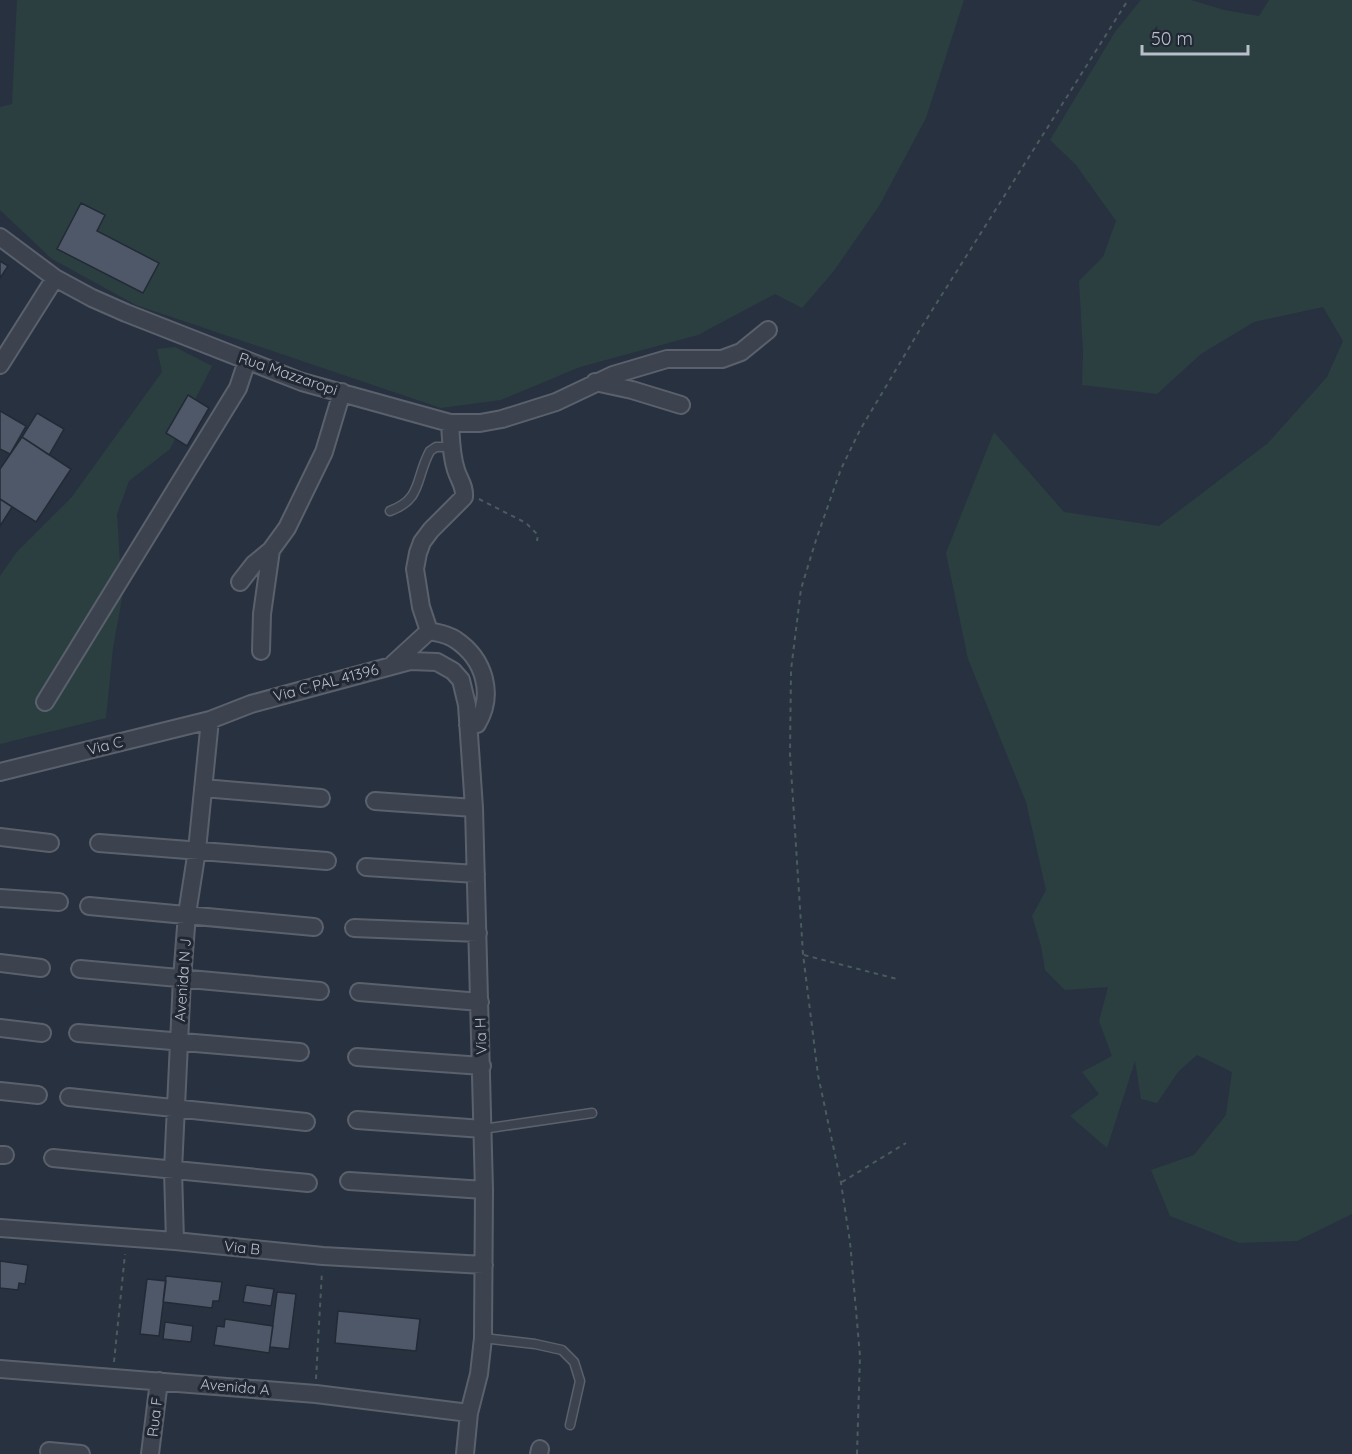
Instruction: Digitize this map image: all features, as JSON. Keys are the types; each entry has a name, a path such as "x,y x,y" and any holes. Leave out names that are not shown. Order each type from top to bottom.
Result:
{"street":[{"name":"Rua Mazzaropi","path":"0,237 55,278 101,302 302,382 450,423 480,423 502,419 556,402 594,382 621,372 666,359 722,359 741,352 768,330"},
{"path":"0,365 55,278"},
{"path":"45,702 238,388 247,362"},
{"path":"594,382 681,405"},
{"path":"240,582 254,564 271,550 287,528 324,452 342,393"},
{"path":"429,631 421,607 415,569 418,553 422,542 431,530 464,497 465,490 456,470 451,447 450,423"},
{"path":"261,651 262,614 271,550"},
{"path":"392,665 429,631"},
{"path":"429,631 456,639 485,675 484,712 477,724 468,725"},
{"name":"Via C PAL 41396","path":"210,720 250,704 392,665 423,660 445,665"},
{"name":"Via H","path":"445,665 461,680 465,693 474,808 482,1066 484,1265 483,1338 479,1374 469,1413"},
{"name":"Via C","path":"0,772 210,720"},
{"name":"Avenida N J","path":"175,1241 173,1170 182,979 187,914 197,850 210,720"},
{"path":"203,788 321,798"},
{"path":"375,801 474,808"},
{"path":"0,837 50,843"},
{"path":"99,843 327,861"},
{"path":"366,867 476,874"},
{"path":"0,898 59,902"},
{"path":"89,906 314,927"},
{"path":"354,928 478,933"},
{"path":"0,963 41,968"},
{"path":"80,969 320,991"},
{"path":"359,992 480,1002"},
{"path":"0,1028 42,1033"},
{"path":"78,1033 300,1052"},
{"path":"357,1057 482,1066"},
{"path":"0,1091 38,1095"},
{"path":"69,1097 306,1122"},
{"path":"357,1120 483,1129"},
{"path":"53,1158 308,1183"},
{"path":"349,1182 484,1190"},
{"name":"Via B","path":"0,1228 175,1241 323,1256 484,1265"},
{"name":"Avenida A","path":"0,1369 112,1376 316,1394 469,1413"},
{"name":"Rua F","path":"150,1454 159,1381"},
{"path":"465,1454 469,1413"},
{"path":"50,1451 81,1454"}],"lane":[{"path":"390,511 401,507 412,498 430,451 435,447 451,447"},
{"path":"483,1129 592,1113"},
{"path":"483,1338 535,1344 562,1350 574,1362 580,1381 570,1425"}],"path":[{"path":"857,1454 860,1356 850,1242 841,1183 818,1075 803,954 790,754 789,710 796,621 801,589 816,540 842,470 860,430 919,331 1128,0"},
{"path":"465,490 526,523 538,535 537,541"},
{"path":"803,954 897,979"},
{"path":"841,1183 906,1143"},
{"path":"112,1376 126,1238"},
{"path":"316,1394 323,1256"}],"green space":[{"path":"17,0 964,0 926,118 879,206 833,272 802,308 775,294 698,335 580,367 501,400 441,408 136,305 52,259 0,210 0,107 12,104"},
{"path":"1141,0 1191,0 1224,10 1259,16 1269,0 1352,0 1352,1214 1297,1241 1239,1243 1170,1216 1151,1170 1194,1155 1226,1115 1232,1072 1197,1055 1178,1072 1157,1103 1141,1099 1135,1061 1107,1148 1070,1116 1099,1094 1082,1072 1112,1056 1099,1021 1108,987 1065,990 1045,970 1032,916 1046,890 1026,802 968,659 946,553 994,432 1064,512 1159,526 1268,443 1327,377 1343,341 1323,307 1254,322 1201,354 1157,394 1082,385 1083,352 1079,281 1103,257 1116,221 1076,165 1050,140 1115,32"},
{"path":"175,347 212,366 170,449 129,481 117,514 122,598 113,648 106,718 0,744 0,576 16,553 71,498 162,372 157,349"}],"building":[{"path":"81,203 105,215 97,231 159,263 143,293 57,249"},
{"path":"0,261 8,266 0,278"},
{"path":"188,395 209,408 187,446 166,433"},
{"path":"0,411 26,426 10,454 0,449"},
{"path":"37,413 64,429 49,455 22,437"},
{"path":"22,437 71,469 36,522 0,499 0,469"},
{"path":"0,499 12,507 0,526"},
{"path":"0,1261 28,1265 25,1284 19,1283 18,1290 0,1288"},
{"path":"166,1276 222,1282 219,1301 213,1301 212,1308 163,1302"},
{"path":"147,1279 166,1281 159,1336 140,1334"},
{"path":"246,1285 274,1289 271,1306 243,1302"},
{"path":"277,1292 296,1294 289,1349 270,1347"},
{"path":"338,1311 420,1319 416,1351 335,1343"},
{"path":"225,1319 273,1326 269,1353 214,1345 217,1326 224,1327"},
{"path":"165,1322 193,1326 191,1342 163,1339"}]}
